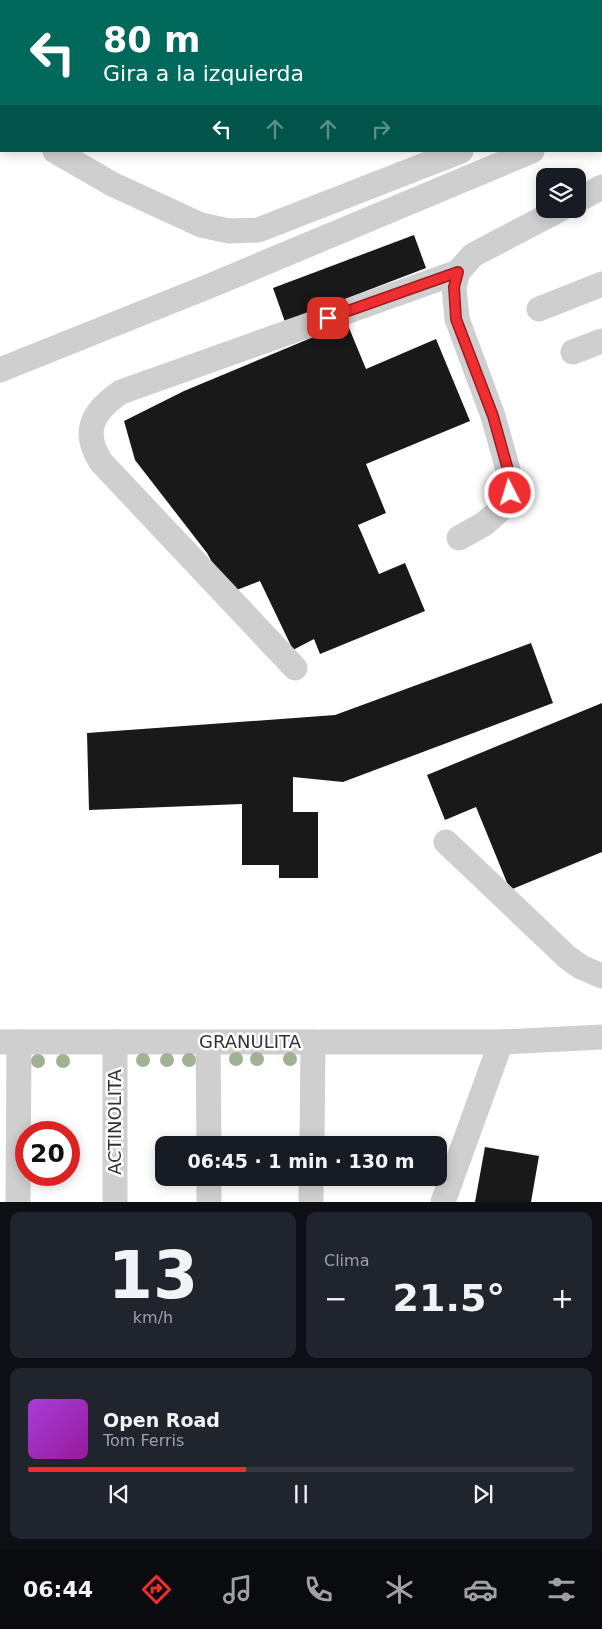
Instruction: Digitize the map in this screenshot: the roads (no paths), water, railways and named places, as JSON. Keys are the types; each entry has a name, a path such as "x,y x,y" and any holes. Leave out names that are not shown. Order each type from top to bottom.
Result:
{"street":[{"path":"57,152 112,184 188,220 214,229 244,232 258,230 458,152"},
{"path":"0,370 222,281 530,152"},
{"path":"586,196 602,187"},
{"path":"459,538 484,524 500,510 510,493 510,477 493,416 456,319 454,287 458,272 473,255 544,218"},
{"path":"294,668 100,462 93,450 91,440 94,419 101,408 121,392 458,272"},
{"path":"539,309 602,284"},
{"path":"573,352 602,341"},
{"path":"446,842 567,958 581,967 602,976"},
{"name":"GRANULITA","path":"9,1042 501,1042 602,1037"},
{"path":"9,1042 18,1202"},
{"name":"ACTINOLITA","path":"115,1042 115,1202"},
{"path":"208,1042 209,1136"},
{"path":"312,1136 314,1042"},
{"path":"443,1202 448,1159 501,1042"},
{"path":"209,1186 209,1202"},
{"path":"311,1186 311,1202"}]}
